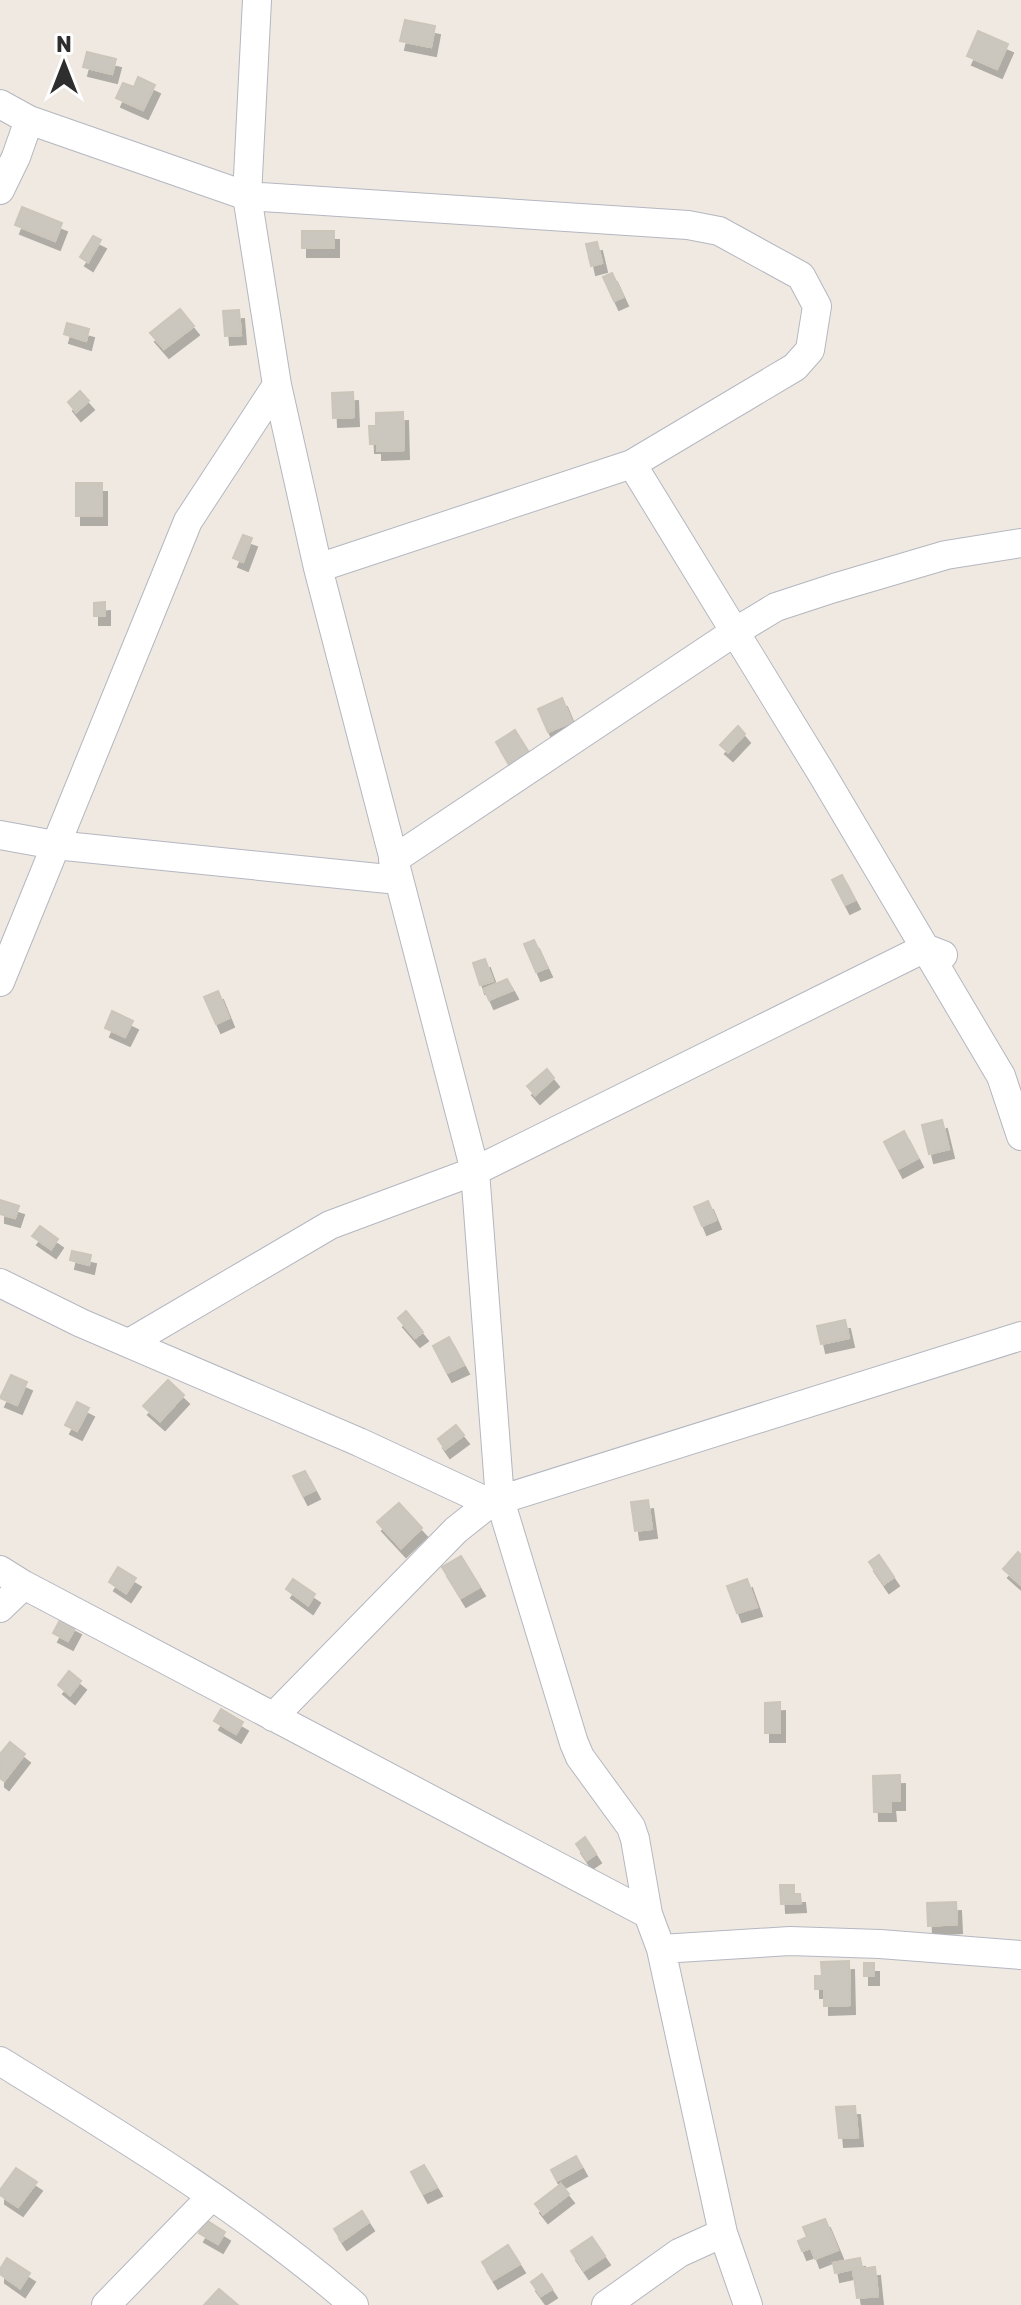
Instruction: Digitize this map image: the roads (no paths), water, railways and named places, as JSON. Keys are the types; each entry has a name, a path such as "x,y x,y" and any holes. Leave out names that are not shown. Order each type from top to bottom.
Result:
{"street":[{"path":"249,4 247,196 277,385 318,568 475,1171 495,1502 574,1743 580,1757 631,1827 635,1839 648,1914 661,1949 723,2233 748,2305"},
{"path":"0,104 29,120 247,196 688,225 719,231 801,276 817,306 810,350 795,367 632,464 318,568"},
{"path":"0,190 29,120"},
{"path":"0,982 188,521 277,385"},
{"path":"632,464 733,633 934,951 1001,1076 1021,1136"},
{"path":"0,835 55,845 395,870 733,633 776,607 946,555 1021,543"},
{"path":"129,1343 330,1225 475,1171 934,951"},
{"path":"0,1283 129,1343 495,1502"},
{"path":"273,1717 456,1530 495,1502 1021,1336"},
{"path":"0,1570 648,1914"},
{"path":"0,1608 24,1585"},
{"path":"661,1949 790,1941 880,1944 1021,1955"},
{"path":"0,2061 212,2196 311,2267 354,2305"},
{"path":"106,2305 212,2196"},
{"path":"606,2305 679,2253 723,2233"}]}
